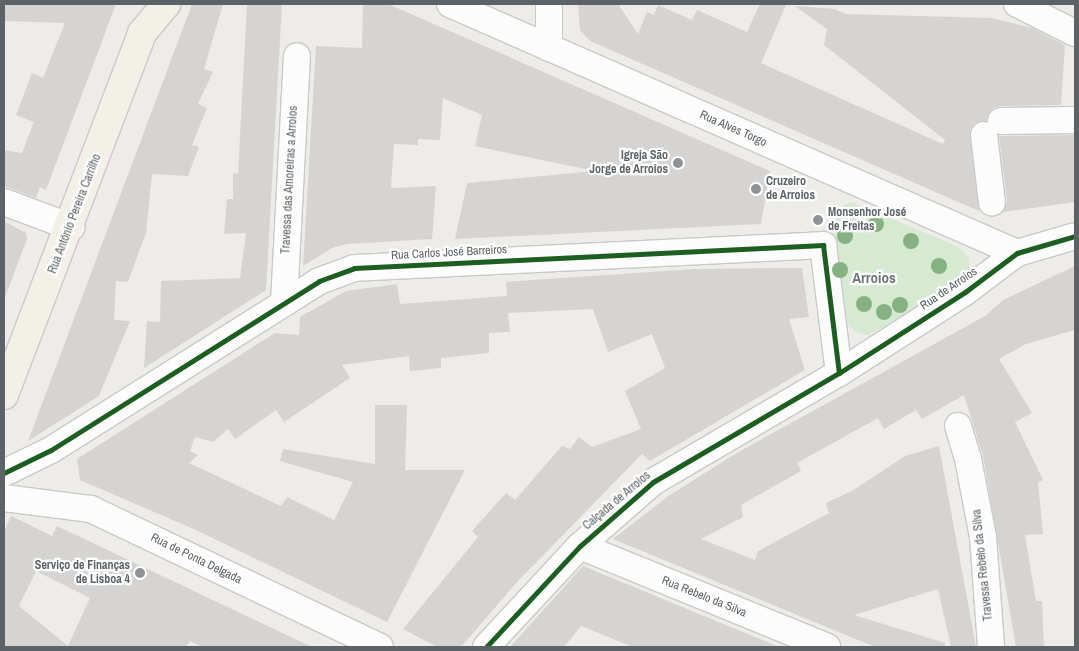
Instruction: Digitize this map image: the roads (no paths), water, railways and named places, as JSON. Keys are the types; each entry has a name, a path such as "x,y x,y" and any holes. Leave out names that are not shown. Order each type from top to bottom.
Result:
{"main road":[{"name":"Rua António Pereira Carrilho","path":"4,395 71,227 142,33 143,4"},
{"name":"Rua António Pereira Carrilho","path":"142,33 166,4"}],"street":[{"name":"Rua Alves Torgo","path":"450,4 1017,253"},
{"path":"549,4 549,48"},
{"path":"1017,4 1075,33"},
{"name":"Travessa das Amoreiras a Arroios","path":"284,303 297,56"},
{"path":"992,203 992,128 1075,120"},
{"path":"4,202 71,227"},
{"name":"Rua de Arroios","path":"840,373 965,292 1017,253 1075,236"},
{"name":"Rua Carlos José Barreiros","path":"4,473 51,450 325,278 354,268 823,245 840,373"},
{"name":"Calçada de Arroios","path":"486,647 580,546 653,482 840,373"},
{"name":"Travessa Rebelo da Silva","path":"958,426 968,459 983,536 991,647"},
{"name":"Rua de Ponta Delgada","path":"4,498 91,509 380,647"},
{"name":"Rua Rebelo da Silva","path":"580,546 828,647"}],"place":[{"name":"Igreja São Jorge de Arroios","path":"678,163"},
{"name":"Cruzeiro de Arroios","path":"756,189"},
{"name":"Monsenhor José de Freitas","path":"818,220"},
{"name":"Serviço de Finanças de Lisboa 4","path":"140,573"}],"district":[{"name":"Arroios","path":"874,278"}]}
